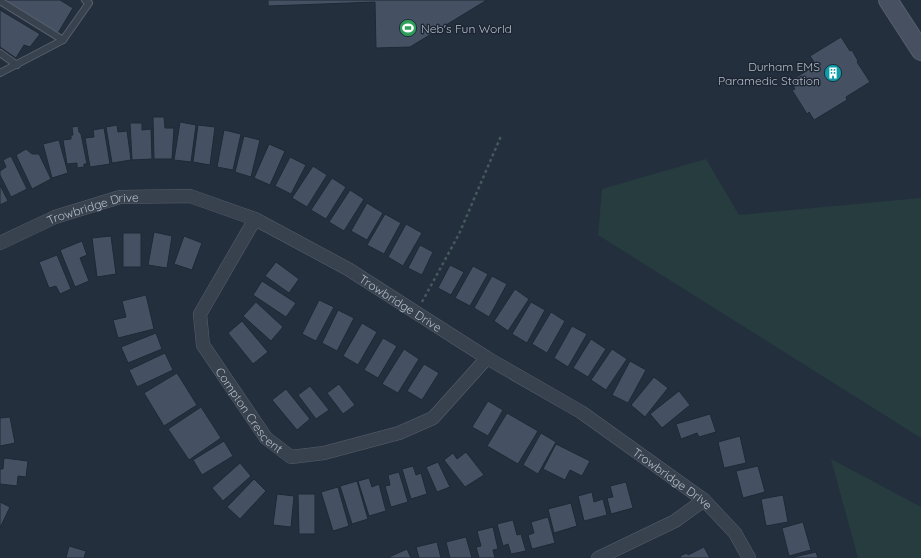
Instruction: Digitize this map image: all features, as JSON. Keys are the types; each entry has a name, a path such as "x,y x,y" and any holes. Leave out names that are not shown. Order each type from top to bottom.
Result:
{"main road":[{"path":"888,0 921,51"}],"street":[{"name":"Trowbridge Drive","path":"0,243 55,217 120,197 190,196 255,219 348,269 416,314 487,358 581,412 704,500 735,533 749,558"},
{"name":"Compton Crescent","path":"255,219 200,314 203,345 266,438 291,457 332,452 399,433 433,418 487,358"},
{"path":"598,558 675,520 704,500"}],"lane":[{"path":"0,73 63,40 89,3 84,0"},
{"path":"0,1 63,40"},
{"path":"0,53 17,65"}],"path":[{"path":"416,314 459,234 501,136"}],"green space":[{"path":"706,159 739,215 921,198 921,438 598,235 602,189"},
{"path":"831,459 921,507 921,558 858,558"}],"building":[{"path":"4,0 60,0 73,8 58,33"},
{"name":"Neb's Fun World","path":"268,0 487,0 410,47 376,48 375,2 268,6"},
{"path":"0,10 40,34 30,47 24,45 16,58 0,47"},
{"name":"Durham EMS Paramedic Station","path":"841,37 850,51 852,50 858,61 857,62 870,82 846,97 847,100 814,120 809,112 807,114 792,90 795,89 790,81 816,65 810,56"},
{"path":"153,117 164,117 165,128 174,128 172,159 154,159"},
{"path":"180,122 196,125 191,162 174,160"},
{"path":"130,123 142,123 142,130 151,129 152,159 132,160"},
{"path":"117,125 118,132 127,131 131,160 112,163 106,127"},
{"path":"198,125 215,127 210,165 193,162"},
{"path":"78,126 87,164 84,164 84,167 77,168 77,163 67,164 63,140 71,139 71,135 73,135 72,127"},
{"path":"104,128 110,164 90,167 85,138 94,137 93,130"},
{"path":"224,130 241,134 233,170 217,167"},
{"path":"244,136 260,140 251,177 235,172"},
{"path":"59,140 68,173 52,178 43,144"},
{"path":"269,144 285,151 270,185 254,178"},
{"path":"26,149 32,154 39,154 51,179 32,189 16,155"},
{"path":"11,156 27,189 11,197 0,175 0,171 6,167 3,160"},
{"path":"290,157 306,165 291,194 275,186"},
{"path":"313,166 327,175 307,207 292,198"},
{"path":"332,178 346,187 326,219 311,210"},
{"path":"0,185 8,201 0,205"},
{"path":"350,190 364,199 344,231 329,222"},
{"path":"367,203 383,213 367,240 351,231"},
{"path":"385,214 401,223 384,254 367,245"},
{"path":"406,224 422,233 403,266 388,257"},
{"path":"154,232 172,236 167,268 148,265"},
{"path":"123,233 141,233 141,267 123,267"},
{"path":"111,236 116,274 97,277 92,238"},
{"path":"184,236 202,243 192,270 174,264"},
{"path":"82,241 87,255 80,258 89,281 75,287 60,250"},
{"path":"420,245 433,252 422,275 408,268"},
{"path":"57,255 71,289 60,294 56,286 49,288 39,262"},
{"path":"276,262 299,279 289,293 265,276"},
{"path":"450,265 464,272 451,295 438,288"},
{"path":"473,266 488,274 470,306 455,298"},
{"path":"492,276 507,284 489,317 474,308"},
{"path":"262,281 296,303 286,317 253,295"},
{"path":"515,289 529,299 508,331 494,321"},
{"path":"146,295 154,329 118,338 113,320 126,317 122,301"},
{"path":"319,300 334,307 316,341 302,334"},
{"path":"256,302 283,327 271,341 243,316"},
{"path":"531,302 545,310 527,343 512,334"},
{"path":"338,310 354,318 337,351 322,343"},
{"path":"551,312 565,321 547,353 532,344"},
{"path":"242,321 268,352 253,364 228,333"},
{"path":"362,323 377,332 358,365 343,356"},
{"path":"572,326 587,334 568,367 554,358"},
{"path":"156,333 162,349 128,363 121,347"},
{"path":"383,338 397,346 378,378 364,370"},
{"path":"591,339 606,349 588,377 573,368"},
{"path":"404,349 419,359 398,393 382,384"},
{"path":"612,349 627,359 606,390 591,380"},
{"path":"165,353 173,370 137,387 129,370"},
{"path":"630,361 646,370 628,403 612,395"},
{"path":"424,364 439,373 422,400 407,391"},
{"path":"177,373 197,405 164,426 144,393"},
{"path":"654,377 668,388 645,417 631,405"},
{"path":"339,384 355,405 343,414 327,393"},
{"path":"310,386 329,410 316,419 298,395"},
{"path":"286,389 310,419 297,430 272,400"},
{"path":"679,391 690,405 662,428 650,414"},
{"path":"488,401 503,410 488,436 472,427"},
{"path":"201,407 221,438 189,460 168,429"},
{"path":"507,413 538,431 518,464 487,446"},
{"path":"710,414 716,432 699,437 697,433 681,439 676,424"},
{"path":"10,417 15,443 0,446 0,418"},
{"path":"541,433 556,442 538,474 523,465"},
{"path":"740,436 746,463 724,468 718,442"},
{"path":"224,441 233,456 202,475 193,460"},
{"path":"556,444 590,461 582,476 570,470 565,480 543,469"},
{"path":"466,452 484,475 465,487 444,460 453,453 457,459"},
{"path":"4,458 28,461 26,477 18,476 17,486 0,484 0,469 3,469"},
{"path":"438,462 450,487 437,492 426,467"},
{"path":"240,463 251,476 223,501 212,488"},
{"path":"413,466 416,475 421,473 427,494 411,499 402,469"},
{"path":"758,466 765,492 743,498 736,471"},
{"path":"399,472 408,502 391,507 385,486 390,485 388,475"},
{"path":"369,478 372,487 379,484 386,511 369,516 358,481"},
{"path":"254,479 266,491 240,519 227,507"},
{"path":"357,481 368,519 352,524 340,486"},
{"path":"626,482 633,508 611,514 607,498 613,497 610,486"},
{"path":"338,487 349,526 333,531 321,492"},
{"path":"592,492 594,502 603,499 607,515 584,521 578,496"},
{"path":"277,494 294,496 291,527 273,525"},
{"path":"298,494 315,494 315,534 299,534"},
{"path":"783,495 788,522 766,526 761,499"},
{"path":"0,502 10,507 0,528"},
{"path":"571,503 577,526 554,533 548,509"},
{"path":"548,517 555,543 532,549 528,535 534,533 531,522"},
{"path":"513,520 517,535 521,534 526,551 511,554 508,544 503,546 497,524"},
{"path":"803,522 811,550 789,556 782,528"},
{"path":"493,527 498,549 493,550 495,558 479,558 476,547 481,546 477,531"},
{"path":"466,537 472,558 450,558 446,542"},
{"path":"437,542 441,558 419,558 416,547"},
{"path":"69,546 86,551 84,558 66,558"},
{"path":"704,547 710,558 681,558 680,556 687,553 688,555"},
{"path":"407,549 411,558 389,558 389,557"},
{"path":"816,552 818,558 794,558 794,557"}],"place":[{"name":"Neb's Fun World","path":"408,28"},
{"name":"Durham EMS Paramedic Station","path":"833,73"}]}
